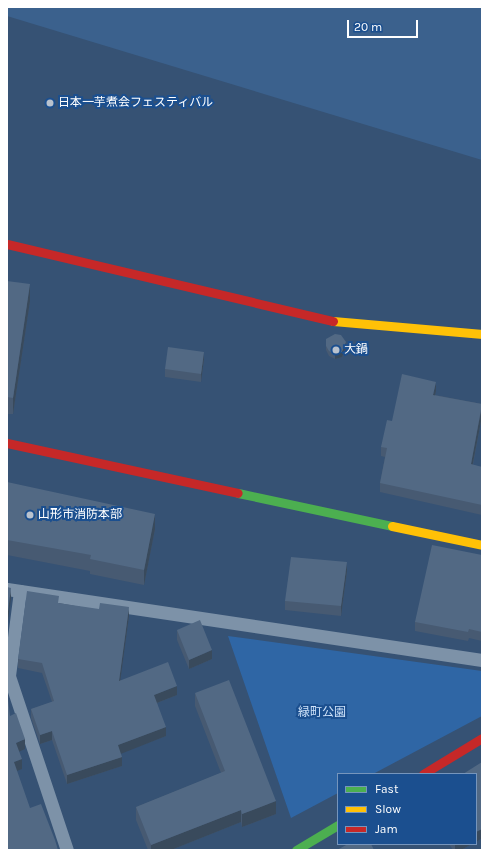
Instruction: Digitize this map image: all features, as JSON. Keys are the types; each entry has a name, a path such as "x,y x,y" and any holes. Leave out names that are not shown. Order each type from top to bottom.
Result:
{"street":[{"path":"7,244 324,320 482,334"},
{"path":"7,443 482,545"},
{"path":"425,773 482,738"},
{"path":"296,850 337,826"}],"lane":[{"path":"67,850 9,676 13,590 482,660"}],"green space":[{"name":"緑町公園","path":"228,636 482,671 482,716 375,773 337,773 337,794 291,818"}],"shaded area":[{"path":"7,7 482,7 482,160 7,16"}],"building":[{"path":"7,281 30,284 13,398 7,397"},
{"name":"大鍋","path":"335,334 341,335 346,342 342,352 335,354 329,351 326,346 326,339"},
{"path":"168,347 204,352 201,374 165,369"},
{"path":"402,374 436,382 433,395 482,404 471,464 482,467 482,505 380,483 387,448 381,447 387,420 392,421"},
{"path":"7,482 155,514 144,570 90,559 91,555 7,540"},
{"path":"432,545 482,555 482,632 469,629 468,632 415,622"},
{"path":"291,557 347,562 341,606 285,601"},
{"path":"7,587 11,588 7,619"},
{"path":"27,591 59,596 58,603 99,609 100,603 129,607 119,681 168,662 177,686 154,695 166,727 118,745 122,757 67,775 52,731 40,735 31,709 54,701 42,663 18,659"},
{"path":"200,620 212,650 189,660 177,630"},
{"path":"229,680 276,801 242,814 241,810 151,845 136,807 225,771 195,693"},
{"path":"7,690 10,716 16,713 25,739 16,743 22,759 14,762 30,808 41,804 58,850 7,850"},
{"path":"482,762 482,829 477,832 477,773 465,773"},
{"path":"346,845 372,845 374,850 337,850"}],"traffic: fast":[{"path":"238,493 392,526"},
{"path":"296,850 337,826"}],"traffic: slow":[{"path":"333,321 482,334"},
{"path":"392,526 482,545"}],"traffic: jam":[{"path":"7,244 333,321"},
{"path":"7,443 238,493"},
{"path":"425,773 482,738"}],"place":[{"name":"日本一芋煮会フェスティバル","path":"50,103"},
{"name":"大鍋","path":"336,350"},
{"name":"山形市消防本部","path":"30,515"}]}
